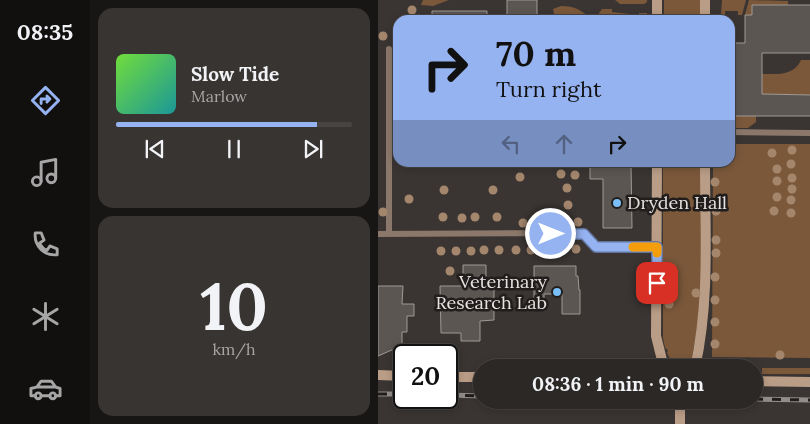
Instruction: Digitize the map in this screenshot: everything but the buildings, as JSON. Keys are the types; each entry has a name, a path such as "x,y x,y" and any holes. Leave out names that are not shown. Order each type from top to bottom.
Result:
{"street":[{"path":"657,0 657,15"},
{"path":"705,0 705,15"},
{"path":"657,167 656,336 662,359"},
{"path":"697,359 702,336 705,293 705,167"},
{"path":"378,376 393,376"},
{"path":"458,376 473,377"},
{"path":"763,381 810,382"},
{"path":"680,409 680,424"}],"lane":[{"path":"389,49 389,234"},
{"path":"735,132 810,133"},
{"path":"378,234 584,234 596,247 657,247"}],"shaded area":[{"path":"423,0 449,0 433,6 421,5"},
{"path":"615,0 647,0 647,2 644,4 620,4"},
{"path":"664,0 702,0 702,15 664,15"},
{"path":"722,0 746,0 742,15 738,15 738,11 725,11 725,15 721,15"},
{"path":"749,0 788,1 788,5 753,5 752,15 745,15"},
{"path":"561,6 570,7 578,9 586,15 555,15 553,9"},
{"path":"602,9 612,9 612,12 639,15 599,15"},
{"path":"639,13 647,13 647,15 639,15"},
{"path":"801,60 810,60 810,95 755,95 755,85 762,85 762,74 779,74 790,71"},
{"path":"756,115 756,122 748,128 735,128 735,116"},
{"path":"735,144 810,144 810,358 712,357 713,167 735,167"},
{"path":"663,167 702,167 701,312 692,359 670,359 667,353 668,350 665,348 663,338"},
{"path":"763,368 810,368 810,374 763,374"}],"railway":[{"path":"378,394 393,394"},
{"path":"458,395 473,396"},
{"path":"763,399 811,400"}],"slow traffic":[{"path":"633,247 657,247 657,253"}],"place":[{"name":"Dryden Hall","path":"617,203"},
{"name":"Veterinary Research Lab","path":"557,292"}],"route":[{"path":"551,234 584,234 596,247 657,247 657,283"}]}
